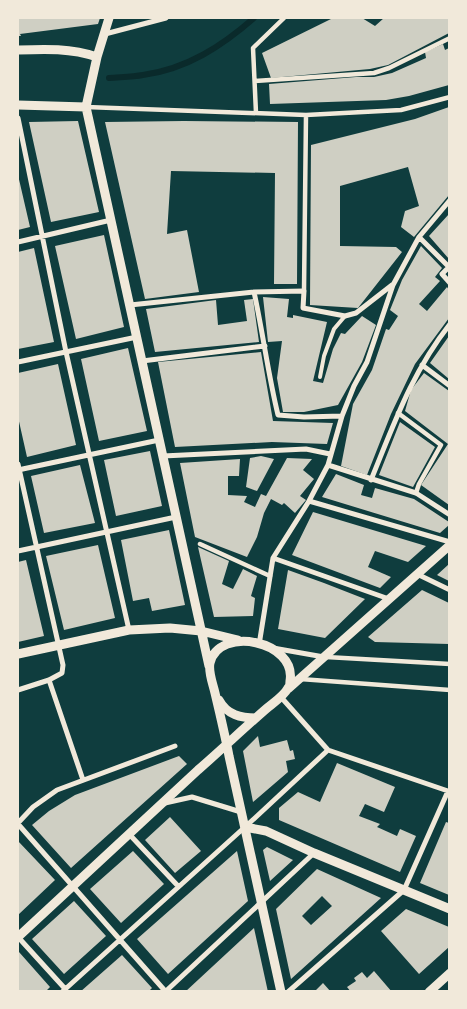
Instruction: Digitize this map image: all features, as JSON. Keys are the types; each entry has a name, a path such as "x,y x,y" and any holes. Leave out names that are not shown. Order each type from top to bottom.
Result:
{"street":[{"path":"109,18 97,57 86,107 282,992"},
{"path":"105,34 166,18"},
{"path":"256,113 252,48 284,18"},
{"path":"255,81 374,73 389,68 450,38"},
{"path":"18,50 61,49 84,52 97,57"},
{"path":"18,105 306,115 401,110 450,97"},
{"path":"306,115 303,308 345,316 356,313 393,285"},
{"path":"18,118 66,352 129,630"},
{"path":"259,645 273,558 328,464 342,416 354,386 367,362 393,285 419,237 450,200"},
{"path":"18,242 112,220"},
{"path":"419,237 449,267 442,274 450,283"},
{"path":"130,305 254,292 304,291"},
{"path":"254,292 265,346 270,385 278,415 304,417 342,416"},
{"path":"371,480 407,390 437,340 450,324"},
{"path":"18,362 137,337"},
{"path":"142,361 265,346"},
{"path":"422,365 450,386"},
{"path":"398,413 441,445 416,493"},
{"path":"18,690 62,674 63,665 18,468 160,440"},
{"path":"163,456 306,449 330,454"},
{"path":"328,464 371,480 416,493 450,515"},
{"path":"308,501 450,544"},
{"path":"18,551 176,517"},
{"path":"200,544 270,576"},
{"path":"328,750 65,990 18,937 160,804 450,544"},
{"path":"273,558 389,599"},
{"path":"417,574 450,590"},
{"path":"18,654 129,630 170,628 201,631 272,648 324,657 450,664"},
{"path":"209,666 216,650 224,644 241,641"},
{"path":"272,648 282,654 288,663 291,673 288,689"},
{"path":"299,679 450,690"},
{"path":"49,680 83,780"},
{"path":"215,693 221,704 234,715 244,718 256,718"},
{"path":"280,696 328,750 449,789 404,890 288,992"},
{"path":"174,746 57,790 33,807 18,823 166,991 314,853"},
{"path":"160,804 192,796 242,812"},
{"path":"245,827 266,831 314,853 450,909"},
{"path":"129,834 178,886"},
{"path":"429,992 450,973"}],"lane":[{"path":"320,377 324,356 334,329 345,316"}],"building":[{"path":"18,18 100,18 98,24 20,34 21,36 18,36"},
{"path":"333,18 362,18 375,26 384,18 449,18 449,33 388,65 370,69 271,78 262,53"},
{"path":"443,44 445,50 449,48 449,85 386,100 270,104 269,84 374,77 392,73 426,58 425,52"},
{"path":"449,107 449,195 414,237 401,227 405,211 419,206 408,167 340,186 340,246 396,247 402,252 358,308 310,305 311,145 415,119"},
{"path":"78,121 99,212 51,222 29,122"},
{"path":"105,122 298,122 297,284 274,284 275,173 171,171 167,234 187,230 199,292 145,299"},
{"path":"18,175 30,227 18,230"},
{"path":"449,214 449,259 429,236"},
{"path":"104,235 124,327 76,339 55,246"},
{"path":"421,246 442,268 435,277 440,281 419,304 427,311 447,287 449,290 449,318 415,364 391,414 367,475 341,466 353,404 372,370 386,329 389,330 398,316 390,310 402,280"},
{"path":"34,248 54,342 18,349 18,252"},
{"path":"263,297 289,299 287,317 293,318 293,315 327,322 313,381 323,383 333,349 341,333 345,334 362,316 376,325 362,362 338,405 304,412 283,412 277,378 282,341 268,342"},
{"path":"253,299 259,342 155,352 146,309 216,300 218,325 247,321 244,300"},
{"path":"449,336 449,379 430,363"},
{"path":"128,348 147,431 99,441 81,359"},
{"path":"261,352 273,421 333,423 327,444 272,442 175,447 158,362"},
{"path":"58,364 76,445 27,457 18,417 18,373"},
{"path":"424,373 449,391 449,505 421,485 448,444 405,411 411,390"},
{"path":"400,422 435,447 413,487 379,475"},
{"path":"150,451 162,506 116,516 104,460"},
{"path":"261,456 274,459 257,491 246,487 250,458"},
{"path":"287,458 312,459 303,470 314,479 300,496 306,500 295,513 284,503 282,505 271,499 264,513 257,537 247,557 195,537 180,463 240,459 239,476 228,476 228,495 247,496 244,502 255,507 261,494 266,496"},
{"path":"80,465 95,523 44,533 31,476"},
{"path":"336,474 364,485 361,495 372,498 375,488 414,499 449,522 449,525 440,533 322,497"},
{"path":"313,512 426,546 408,562 375,551 368,567 391,577 380,588 292,555"},
{"path":"169,530 185,605 152,611 149,598 133,601 121,540"},
{"path":"98,545 115,618 64,630 46,556"},
{"path":"198,547 229,561 222,584 233,589 243,569 257,576 251,596 255,598 253,616 214,617"},
{"path":"26,560 44,636 18,642 18,562"},
{"path":"449,564 449,581 437,575"},
{"path":"288,570 365,599 325,638 278,629"},
{"path":"422,590 449,603 449,644 375,642 368,637"},
{"path":"258,736 260,747 287,740 290,751 293,750 295,759 286,761 288,772 253,802 243,751"},
{"path":"179,756 187,764 71,868 32,825 49,811 75,795"},
{"path":"337,763 395,787 384,812 365,804 359,816 380,824 377,827 397,836 400,829 416,836 400,872 279,820 279,808 298,792 320,802"},
{"path":"170,817 201,851 175,873 145,840"},
{"path":"446,822 449,823 449,895 420,883"},
{"path":"18,841 55,880 18,915"},
{"path":"267,847 293,860 270,881 263,850"},
{"path":"133,851 164,884 121,923 90,889"},
{"path":"237,851 248,901 168,974 137,939"},
{"path":"317,869 381,898 291,979 276,909","holes":["322,896 332,906 311,925 302,916"]},
{"path":"74,901 106,936 64,974 32,939"},
{"path":"406,909 449,927 449,947 419,974 381,931"},
{"path":"254,928 268,992 185,992"},
{"path":"19,952 50,987 45,992 18,992"},
{"path":"122,955 152,988 148,992 80,992"},
{"path":"374,971 392,992 351,992 347,987 356,981 354,978 362,972 367,978"},
{"path":"323,983 331,992 314,992"}],"waterway":[{"path":"109,78 159,72 189,62 216,47 254,18"}]}
